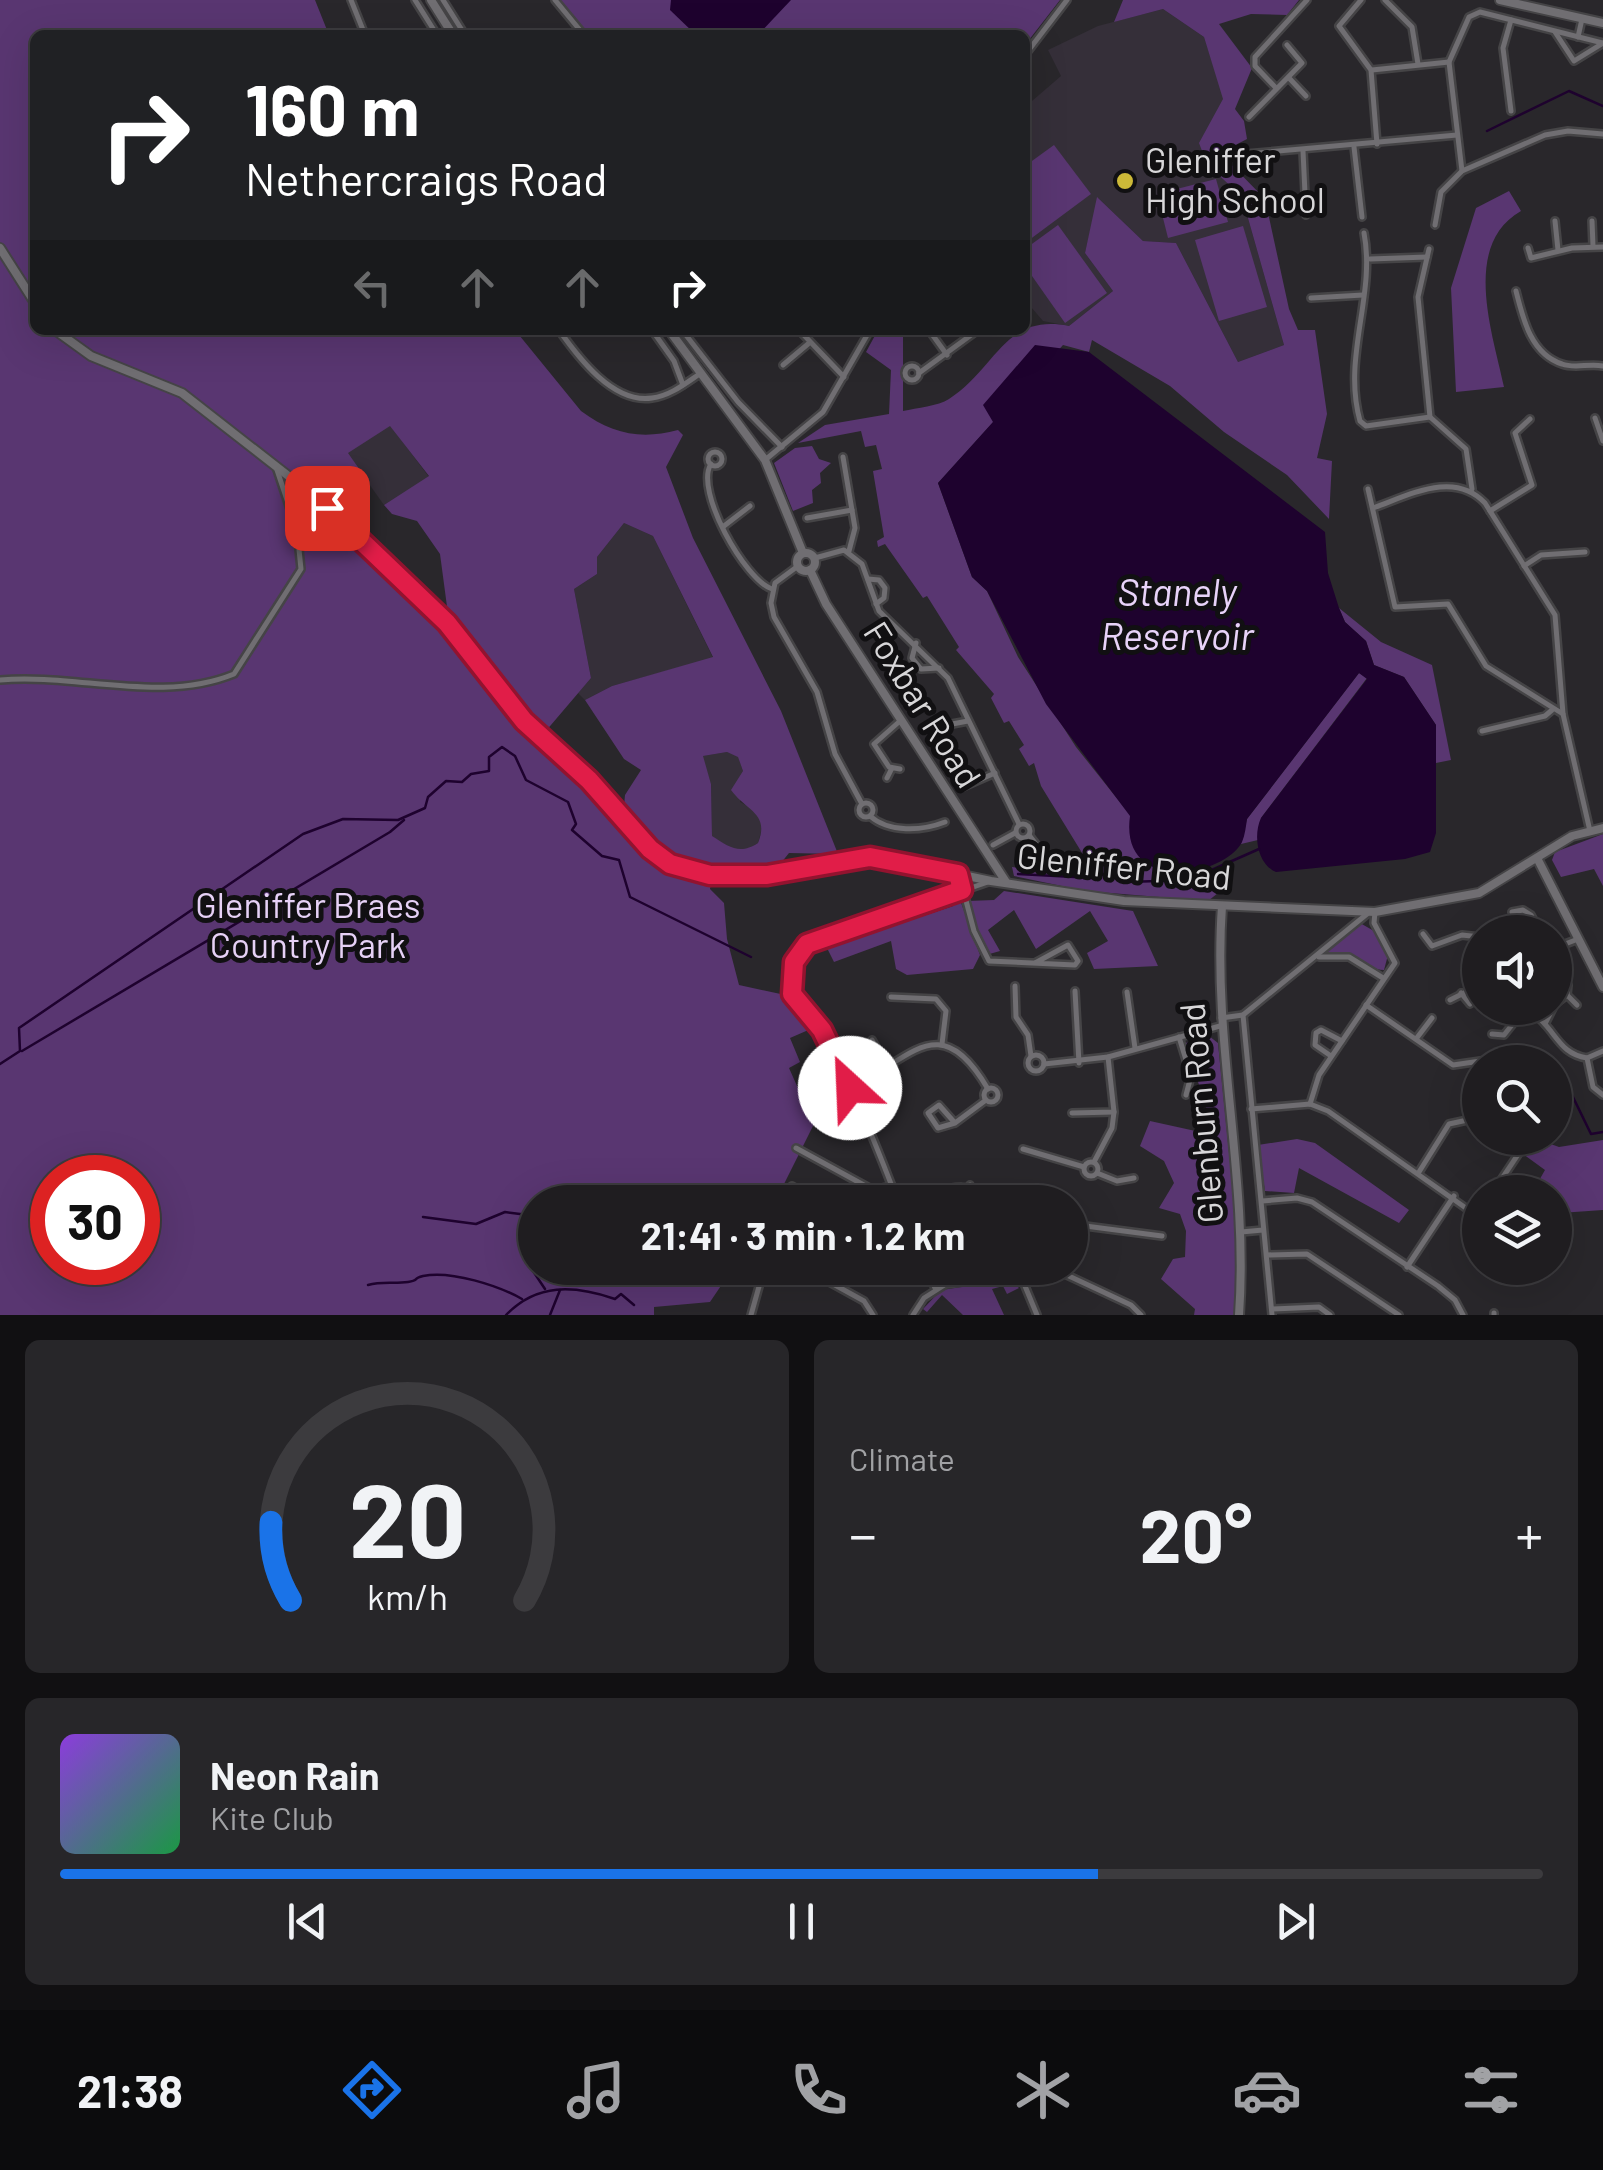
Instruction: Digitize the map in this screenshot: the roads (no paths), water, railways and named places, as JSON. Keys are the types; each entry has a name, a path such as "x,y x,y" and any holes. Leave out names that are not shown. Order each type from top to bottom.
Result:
{"main road":[{"path":"431,0 450,30"},
{"path":"1500,0 1603,24"},
{"path":"0,248 30,295"},
{"name":"Gleniffer Road","path":"62,335 91,356 182,393 327,508 447,623 524,721 589,780 650,849 670,864 710,875 767,875 870,857 1124,901 1372,912 1478,894 1561,842 1603,828"},
{"path":"673,335 765,460 804,553 815,558 810,570 798,566 804,553"},
{"name":"Foxbar Road","path":"810,570 824,602 1006,882"},
{"path":"1538,858 1602,983"},
{"path":"978,878 994,864"},
{"name":"Glenburn Road","path":"1222,906 1220,1022 1240,1232 1238,1315"}],"street":[{"path":"351,0 363,30"},
{"path":"416,0 434,30"},
{"path":"443,0 462,30"},
{"path":"555,0 580,30"},
{"path":"1030,48 1067,0"},
{"path":"1276,88 1255,66 1255,57 1306,0"},
{"path":"1361,0 1338,26 1371,70 1377,144"},
{"path":"1385,0 1412,27 1418,64"},
{"path":"1462,171 1448,62 1469,17 1480,12 1603,43"},
{"path":"1578,37 1582,19"},
{"path":"1511,20 1503,48 1511,111"},
{"path":"1555,32 1574,61 1603,43"},
{"path":"1248,116 1302,63 1287,45"},
{"path":"1371,70 1448,62"},
{"path":"1288,78 1306,96"},
{"path":"1435,225 1441,192 1462,171 1545,135 1568,131 1603,134"},
{"path":"1246,154 1457,135"},
{"path":"1354,147 1362,217"},
{"path":"1303,150 1306,215"},
{"path":"1555,221 1558,250"},
{"path":"1592,221 1593,246"},
{"path":"1364,233 1369,259 1354,359 1360,421 1366,426 1430,417"},
{"path":"1429,248 1418,296 1430,417 1466,449 1472,489 1555,615 1563,714 1590,831"},
{"path":"1528,248 1531,258 1558,250 1603,248"},
{"path":"1369,259 1426,257"},
{"path":"1516,291 1527,330 1547,355 1566,366 1603,366"},
{"path":"1311,298 1362,295"},
{"path":"563,335 586,366 621,391 649,399 702,373"},
{"path":"656,335 674,361 682,385"},
{"path":"686,335 738,402 782,448"},
{"path":"802,335 844,378"},
{"path":"765,460 823,412 867,335"},
{"path":"933,335 947,355"},
{"path":"919,373 972,335"},
{"path":"782,365 808,344"},
{"path":"1595,418 1603,441"},
{"path":"1490,511 1532,485 1515,433 1530,419"},
{"path":"843,457 855,534 850,551 868,579 876,604 939,668 1018,824 1015,832 993,845"},
{"path":"711,464 706,489 751,577 772,590"},
{"path":"0,680 146,686 219,680 234,674 302,569 297,530 278,470"},
{"path":"1373,508 1448,484 1472,489"},
{"path":"1368,489 1396,606 1448,604 1486,666 1563,714"},
{"path":"724,526 750,506"},
{"path":"807,518 852,510"},
{"path":"815,558 850,551"},
{"path":"1524,566 1541,555 1585,552"},
{"path":"798,566 782,574 772,590 774,617 817,692 835,754 862,804 860,814 880,824 900,827 927,829 945,822"},
{"path":"868,579 879,580 886,588 884,598 876,604"},
{"path":"916,643 912,658 922,669 939,668"},
{"path":"1482,732 1545,716 1552,710"},
{"path":"931,728 968,720"},
{"path":"900,721 874,744 892,768 900,769"},
{"path":"887,778 892,768"},
{"path":"963,787 995,773"},
{"path":"1018,824 1028,826 1029,835 1056,870"},
{"path":"1015,832 1022,838 1029,835"},
{"path":"958,874 985,958 1035,963 1075,965 1078,961 1068,944 1035,963"},
{"path":"892,1185 822,1030 792,994 794,962 807,944 991,881"},
{"path":"1524,910 1526,900"},
{"path":"1512,912 1524,910 1532,915"},
{"path":"1044,1064 1108,1057 1243,1015 1372,912 1395,963 1331,1056 1310,1104"},
{"path":"1422,934 1431,950 1462,934"},
{"path":"1572,941 1580,938"},
{"path":"1316,956 1349,957 1384,978"},
{"path":"1014,986 1016,1017 1028,1035 1031,1056 1027,1063 1032,1070 1039,1071 1044,1064"},
{"path":"1075,991 1079,1062"},
{"path":"1127,992 1135,1049"},
{"path":"1450,1000 1461,993"},
{"path":"890,997 936,999 946,1011 942,1044"},
{"path":"1572,999 1578,1004"},
{"path":"1366,1005 1453,1065 1462,1064"},
{"path":"1243,1015 1273,1312 1318,1308 1330,1315"},
{"path":"1416,1039 1432,1018"},
{"path":"1504,1035 1511,1025"},
{"path":"1546,1025 1556,1042 1587,1058"},
{"path":"1331,1056 1315,1045 1316,1033 1321,1030 1342,1041"},
{"path":"1492,1034 1504,1035"},
{"path":"1504,1035 1509,1044"},
{"path":"1179,1036 1191,1076 1186,1095"},
{"path":"872,1040 888,1068"},
{"path":"850,1088 913,1049 942,1044 952,1047 988,1089"},
{"path":"1587,1058 1603,1050"},
{"path":"1031,1056 1041,1056 1044,1064"},
{"path":"1023,1149 1084,1167 1094,1162 1112,1128 1108,1057"},
{"path":"1587,1058 1593,1086 1603,1095"},
{"path":"986,1100 993,1102 998,1098 995,1088 988,1089"},
{"path":"955,1123 939,1105 928,1112 938,1128 955,1123 986,1100 988,1089"},
{"path":"1251,1108 1310,1104 1462,1202"},
{"path":"1072,1113 1114,1112"},
{"path":"1419,1172 1449,1124 1462,1122"},
{"path":"796,1148 863,1185"},
{"path":"1094,1162 1097,1173"},
{"path":"1084,1167 1089,1176 1097,1173 1117,1181 1134,1178"},
{"path":"948,1185 970,1184"},
{"path":"1407,1267 1454,1196"},
{"path":"1262,1201 1297,1198 1312,1202 1455,1300 1463,1315"},
{"path":"1088,1226 1162,1236"},
{"path":"1240,1232 1263,1230"},
{"path":"1267,1255 1307,1254 1399,1315"},
{"path":"1088,1284 1131,1305 1141,1315"},
{"path":"751,1315 759,1285"},
{"path":"835,1285 864,1301 873,1315"},
{"path":"913,1315 935,1288 953,1285"},
{"path":"1025,1285 1038,1315"}],"water":[{"path":"671,0 791,0 763,30 691,30 670,10"},
{"name":"Stanely Reservoir","path":"1035,345 1089,352 1325,532 1328,573 1345,622 1366,641 1374,665 1404,677 1436,725 1436,833 1430,852 1405,859 1276,872 1261,856 1257,840 1261,818 1367,679 1359,673 1247,819 1242,842 1231,854 1215,864 1175,872 1156,868 1140,858 1131,841 1130,816 1046,704 987,591 972,577 938,483 993,422 983,405"}],"waterway":[{"path":"1487,131 1569,91 1603,106"},
{"path":"0,1064 20,1051 19,1028 303,834 343,819 398,820 425,808 428,797 446,781 462,782 471,774 489,771 489,757 502,747 515,756 526,780 568,802 576,824 572,830 602,856 619,860 630,897 751,957"},
{"path":"22,1051 390,832 404,820"},
{"path":"1018,874 1093,878 1107,873 1127,882 1189,880 1259,849"},
{"path":"819,949 952,905"},
{"path":"1572,1095 1591,1134 1603,1132"},
{"path":"423,1217 476,1224 505,1212 528,1215 527,1262 545,1289"},
{"path":"368,1285 447,1275 488,1284 522,1299"},
{"path":"506,1315 530,1297 557,1290 585,1291 615,1299 621,1294 634,1305"},
{"path":"550,1315 560,1290"}],"place":[{"name":"Gleniffer High School","path":"1125,181"}],"park label":[{"name":"Gleniffer Braes Country Park","path":"308,926"}]}
